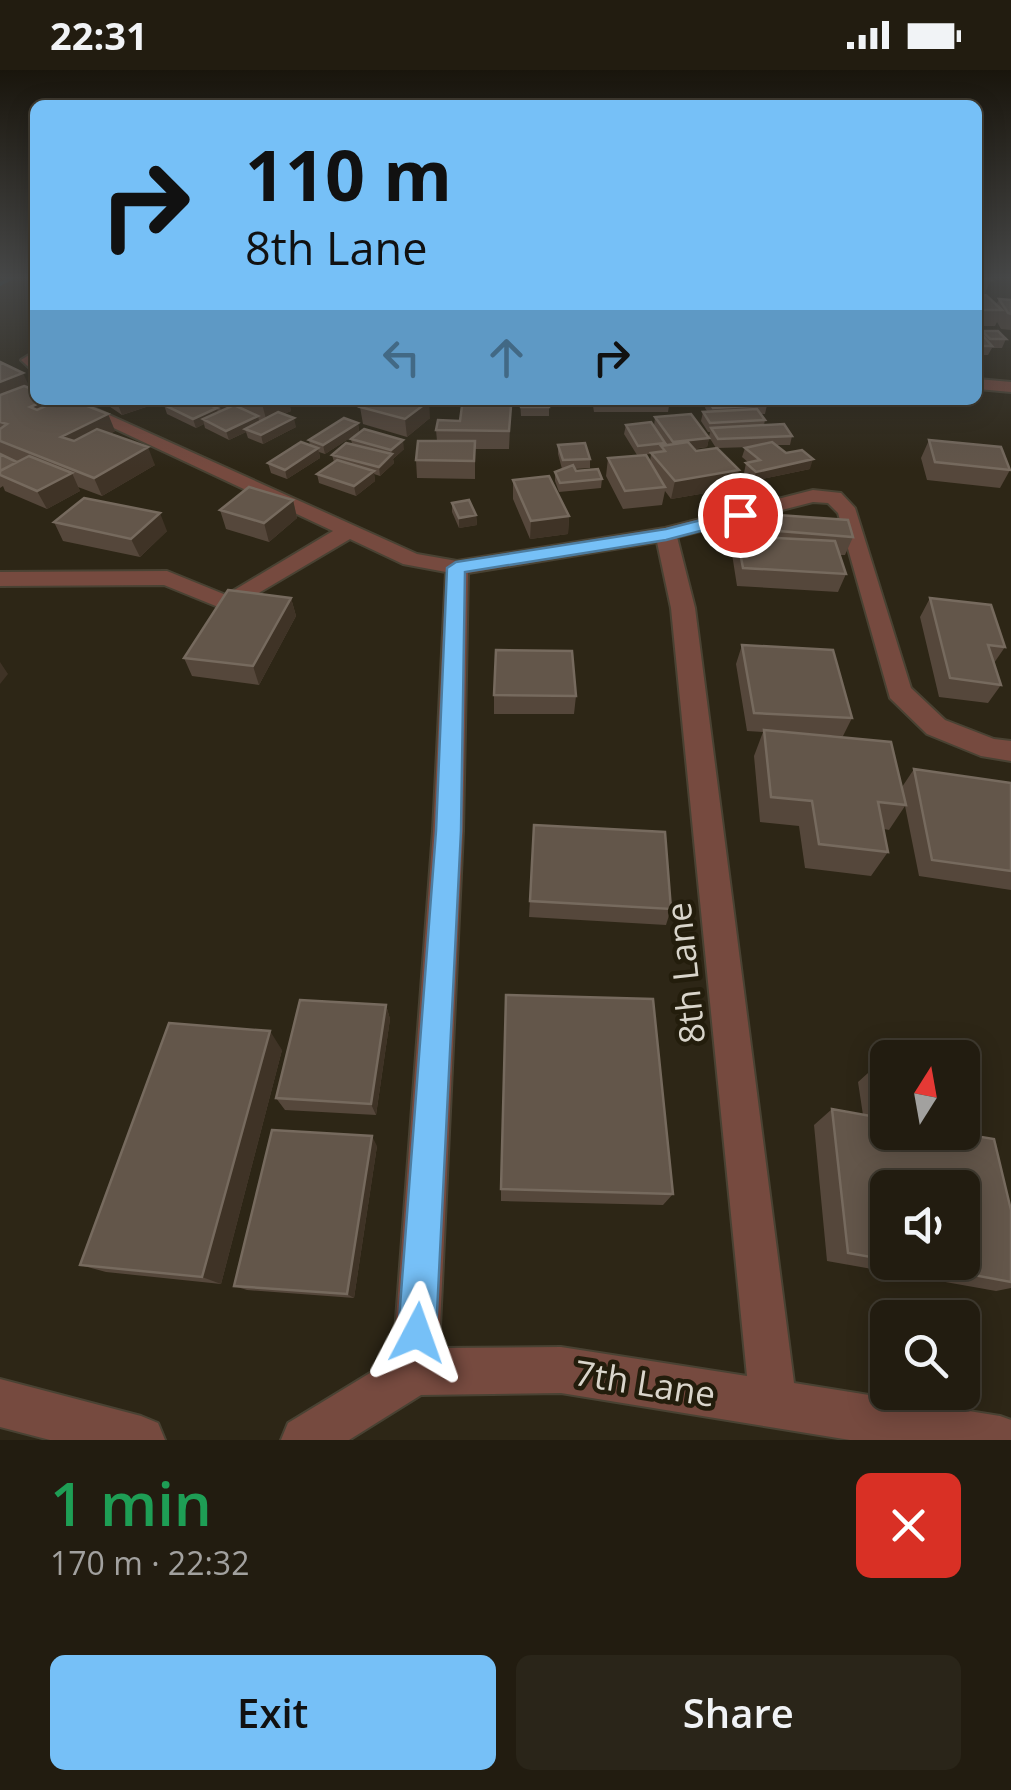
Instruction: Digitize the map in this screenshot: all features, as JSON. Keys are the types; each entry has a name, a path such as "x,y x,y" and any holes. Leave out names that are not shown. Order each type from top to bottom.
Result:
{"street":[{"path":"982,384 1011,387"},
{"path":"73,405 411,558 456,568 666,534 813,496 834,497 848,512 899,692 936,728 1011,751"},
{"path":"0,579 166,578 228,604 285,566 351,530"},
{"name":"8th Lane","path":"666,534 683,608 773,1404"},
{"path":"305,1440 414,1372 448,831 456,568"},
{"name":"7th Lane","path":"414,1372 561,1370 1000,1440"},
{"path":"0,1403 141,1440"}],"building":[{"path":"0,362 23,373 0,382"},
{"path":"24,386 30,388 30,405 35,405 30,407 37,410 48,405 85,405 108,414 61,437 74,441 97,429 148,447 94,478 0,441 0,429 7,424 0,422 0,395"},
{"path":"164,405 217,408 193,419"},
{"path":"234,405 258,416 226,431 203,419"},
{"path":"363,405 424,405 405,419 360,407"},
{"path":"711,405 767,405 713,408"},
{"path":"462,406 511,406 509,431 436,430 438,420 460,421"},
{"path":"757,409 765,420 710,423 703,412"},
{"path":"278,412 294,418 261,435 245,429"},
{"path":"691,414 709,438 673,442 655,417"},
{"path":"344,418 358,423 323,445 309,440"},
{"path":"651,422 665,443 638,446 626,425"},
{"path":"784,424 792,436 718,439 711,428"},
{"path":"364,429 403,440 391,450 351,439"},
{"path":"929,440 1001,447 1010,470 935,462"},
{"path":"418,441 475,441 474,461 416,460"},
{"path":"301,442 318,448 285,470 268,463"},
{"path":"688,442 696,451 717,448 739,470 675,481 651,453 665,451 661,446"},
{"path":"772,442 786,453 802,450 813,459 756,472 746,463 760,460 745,448"},
{"path":"346,443 392,454 379,467 332,455"},
{"path":"585,443 590,459 563,460 558,445"},
{"path":"0,454 17,462 0,471"},
{"path":"646,455 665,487 625,491 608,458"},
{"path":"29,456 72,473 37,491 0,475 0,471"},
{"path":"337,460 374,471 354,486 317,474"},
{"path":"573,465 576,471 598,469 602,479 560,483 555,472"},
{"path":"549,476 569,516 531,521 513,480"},
{"path":"249,487 293,500 264,523 220,510"},
{"path":"84,498 160,513 131,539 54,522"},
{"path":"469,500 476,515 459,518 452,503"},
{"path":"764,514 848,520 853,537 767,530"},
{"path":"737,536 835,541 846,574 743,568"},
{"path":"228,590 291,598 253,666 184,658"},
{"path":"930,598 991,605 1005,647 988,645 1001,685 950,678"},
{"path":"742,645 833,650 852,718 754,713"},
{"path":"496,650 572,651 576,696 494,695"},
{"path":"764,730 891,742 906,805 878,802 888,852 819,844 812,801 771,797"},
{"path":"914,769 1011,783 1011,871 932,860"},
{"path":"534,825 665,832 671,909 530,901"},
{"path":"506,995 653,999 673,1194 501,1189"},
{"path":"300,1000 386,1005 371,1104 276,1098"},
{"path":"169,1023 270,1031 202,1277 80,1265"},
{"path":"832,1109 870,1116 870,1150 980,1150 980,1137 994,1139 1011,1210 1011,1282 980,1276 980,1170 870,1170 870,1257 848,1253"},
{"path":"272,1130 372,1136 347,1294 234,1286"}],"route":[{"path":"417,1333 448,831 456,568 666,534 740,515"}]}
